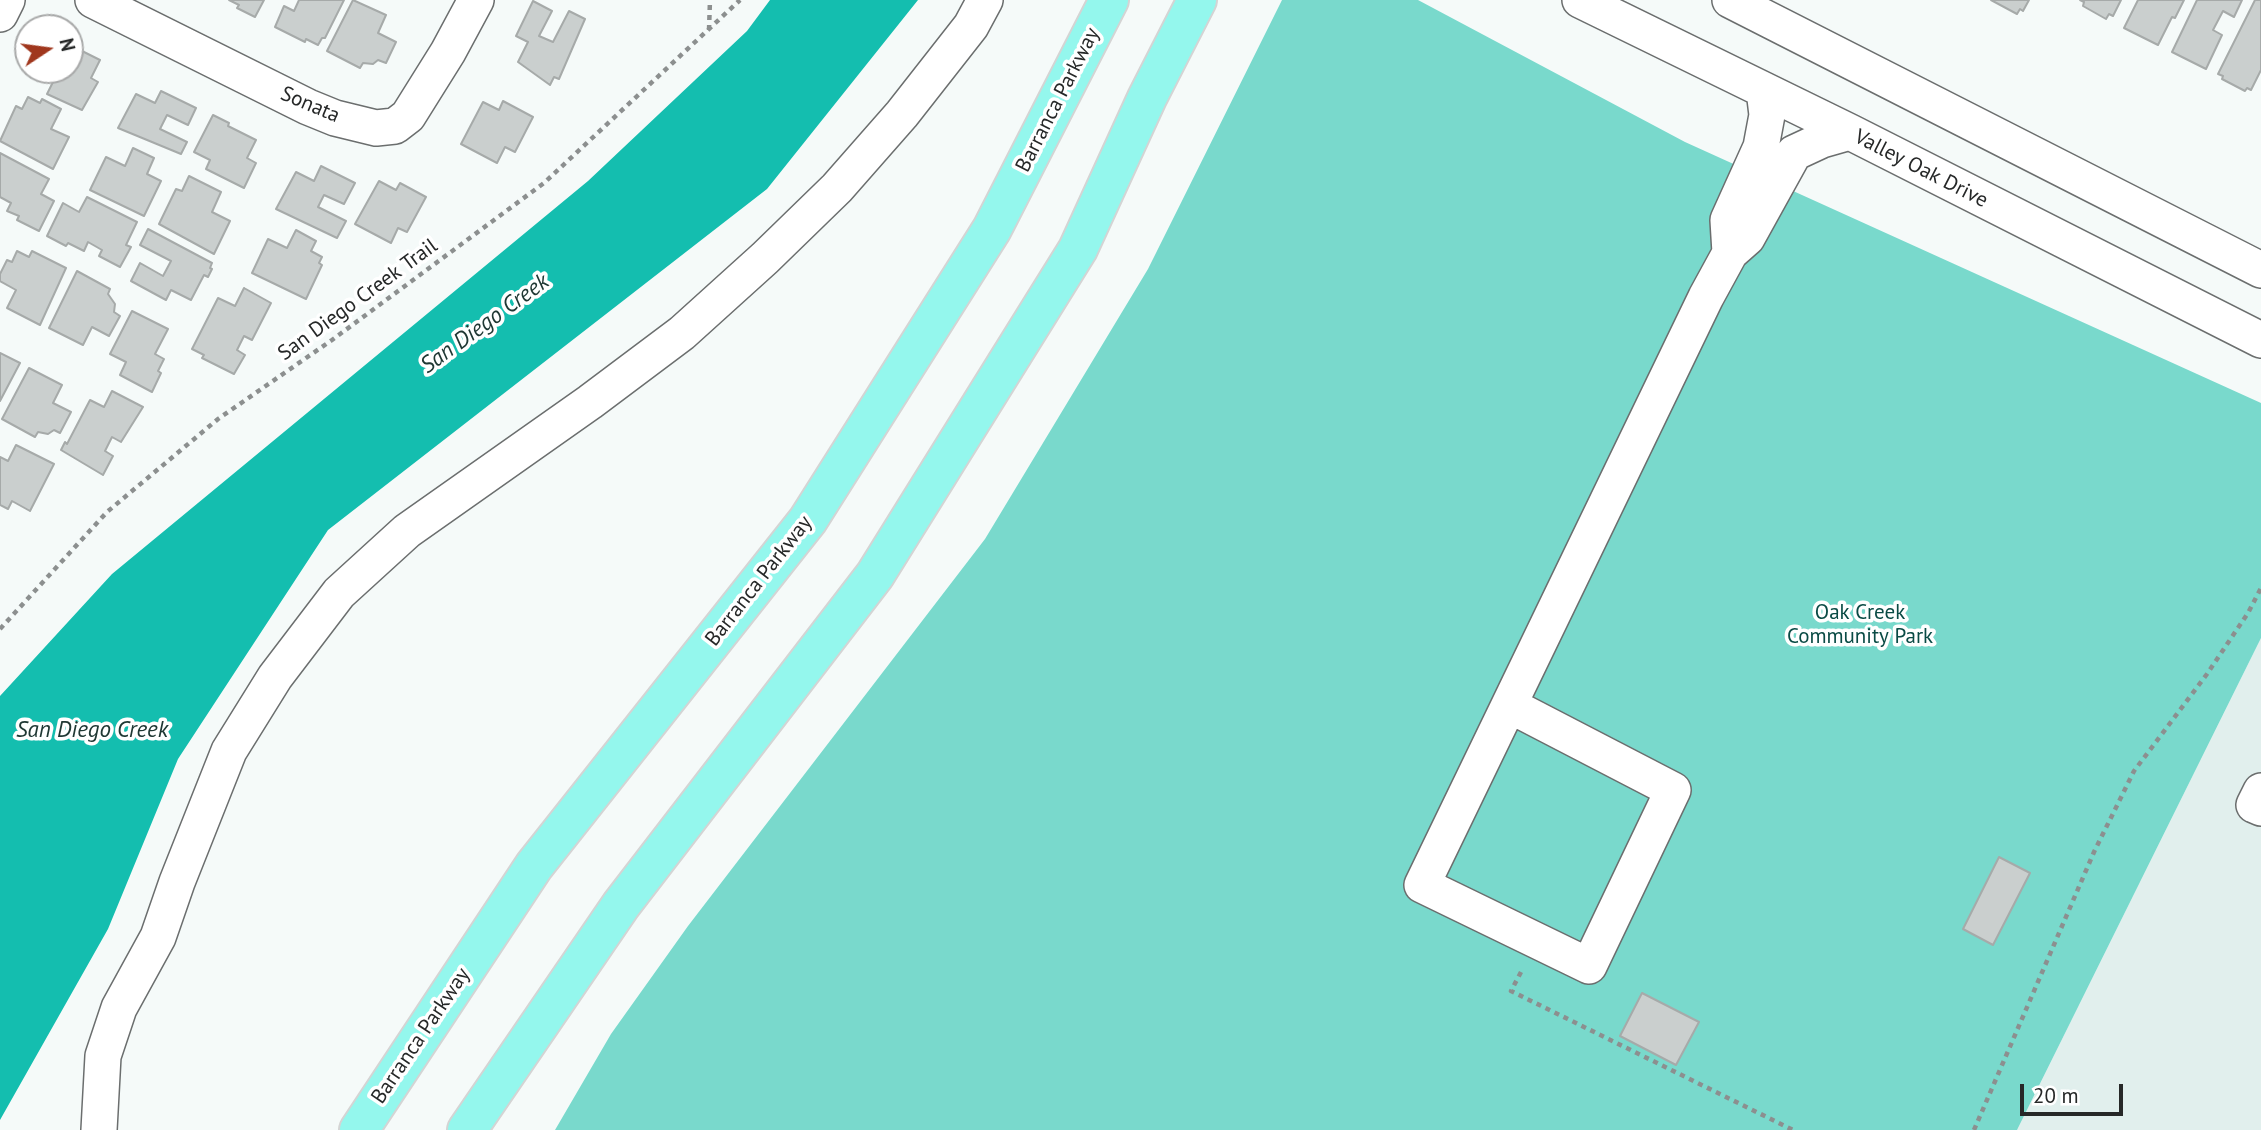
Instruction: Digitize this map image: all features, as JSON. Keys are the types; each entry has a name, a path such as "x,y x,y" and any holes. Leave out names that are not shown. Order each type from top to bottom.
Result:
{"main road":[{"name":"Barranca Parkway","path":"359,1130 534,866 808,520 992,229 1109,0"},
{"path":"467,1130 621,905 875,575 1078,249 1147,98 1198,0"}],"street":[{"path":"0,14 7,0"},
{"name":"Sonata","path":"93,0 308,107 335,118 376,128 395,126 408,116 448,52 476,0"},
{"path":"99,1130 103,1056 119,1008 158,937 229,751 275,677 339,593 407,531 682,333 765,258 837,188 902,114 971,26 985,0"},
{"name":"Valley Oak Drive","path":"1580,0 1850,132 2261,340"},
{"path":"1730,0 2261,270"},
{"path":"1730,253 1728,220 1761,147 1767,115 1764,90"},
{"path":"1509,705 1673,790 1589,966 1422,885 1509,705 1730,253 1747,238 1794,153 1822,140 1850,132"},
{"path":"2261,791 2254,805 2261,808"}],"path":[{"path":"709,30 710,0"},
{"name":"San Diego Creek Trail","path":"0,629 107,512 218,419 332,340 544,183 740,0"},
{"path":"1974,1130 2094,852 2134,771 2207,674 2248,613 2261,588"},
{"path":"1537,941 1511,991 1793,1130"}],"shaded area":[{"path":"2261,638 2261,1130 2017,1130"}],"green space":[{"name":"Oak Creek Community Park","path":"1282,0 1418,0 1685,142 2261,403 2261,638 2017,1130 555,1130 611,1034 688,926 985,539 1148,269"}],"water":[{"name":"San Diego Creek","path":"770,0 918,0 767,189 328,530 178,759 108,929 0,1120 0,696 112,574 588,181 747,31"}],"building":[{"path":"229,0 264,0 255,17 237,8 239,5"},
{"path":"299,0 344,0 325,38 322,38 318,45 306,39 305,42 275,27 284,6 294,11"},
{"path":"353,0 386,15 378,33 396,42 386,63 378,60 373,64 363,63 360,68 327,51"},
{"path":"1991,0 2029,0 2023,11 2020,9 2017,14"},
{"path":"2080,0 2121,0 2113,16 2109,14 2106,19 2083,6 2084,2"},
{"path":"2138,0 2184,0 2158,45 2124,28"},
{"path":"2197,0 2242,0 2234,17 2223,11 2213,30 2222,35 2206,69 2172,52"},
{"path":"2255,0 2261,0 2261,70 2251,90 2247,88 2245,91 2218,74"},
{"path":"533,1 552,11 539,36 553,42 569,11 585,19 559,79 554,77 550,85 518,62 528,42 516,36"},
{"path":"84,52 100,60 91,78 98,82 82,110 47,94 52,84 84,84"},
{"path":"161,91 196,108 188,125 167,115 160,129 187,142 181,154 118,128 136,94 155,103"},
{"path":"28,97 40,103 42,99 61,109 51,129 69,137 53,169 0,141 16,106 22,109"},
{"path":"503,101 533,117 515,152 505,147 497,163 461,144 483,102 499,110"},
{"path":"213,115 256,140 247,158 256,163 244,188 206,169 210,160 194,152"},
{"path":"133,148 154,158 147,174 161,181 144,216 90,190 106,157 125,166"},
{"path":"0,153 49,179 41,194 54,201 39,231 17,220 19,216 7,211 11,203 0,197"},
{"path":"321,166 355,183 344,204 324,195 318,207 346,221 337,238 276,209 296,172 314,181"},
{"path":"189,176 221,192 212,212 230,221 214,254 159,224 176,189 182,191"},
{"path":"379,181 396,190 400,183 426,197 407,232 398,228 391,243 355,224"},
{"path":"87,197 137,222 126,245 131,247 120,267 99,256 102,250 88,242 84,251 68,243 66,246 47,236 63,203 79,212"},
{"path":"148,229 212,263 208,277 204,275 191,300 171,290 166,300 131,281 140,263 163,276 171,261 140,245"},
{"path":"296,230 316,241 311,251 322,257 319,263 322,265 306,299 252,273 268,239 287,248"},
{"path":"17,251 29,257 32,251 66,268 40,325 7,308 16,290 0,281 0,274 7,260 12,262"},
{"path":"77,271 110,289 108,294 115,304 114,312 120,316 109,336 92,327 83,345 49,328"},
{"path":"244,288 271,303 252,340 244,336 237,350 245,355 234,374 202,358 204,355 192,349 218,298 235,306"},
{"path":"132,311 168,329 155,354 164,359 152,392 120,375 126,362 110,354"},
{"path":"0,353 20,363 0,401"},
{"path":"29,368 62,385 53,403 71,412 60,433 54,430 48,434 38,432 35,437 2,419"},
{"path":"112,391 143,407 121,442 112,437 105,451 113,456 103,475 61,450 65,442 67,444 90,400 104,407"},
{"path":"16,445 54,464 30,511 12,501 8,509 0,505 0,457 8,461"},
{"path":"1999,857 2030,873 1993,945 1963,929"},
{"path":"1642,993 1699,1022 1676,1065 1620,1036"}]}
